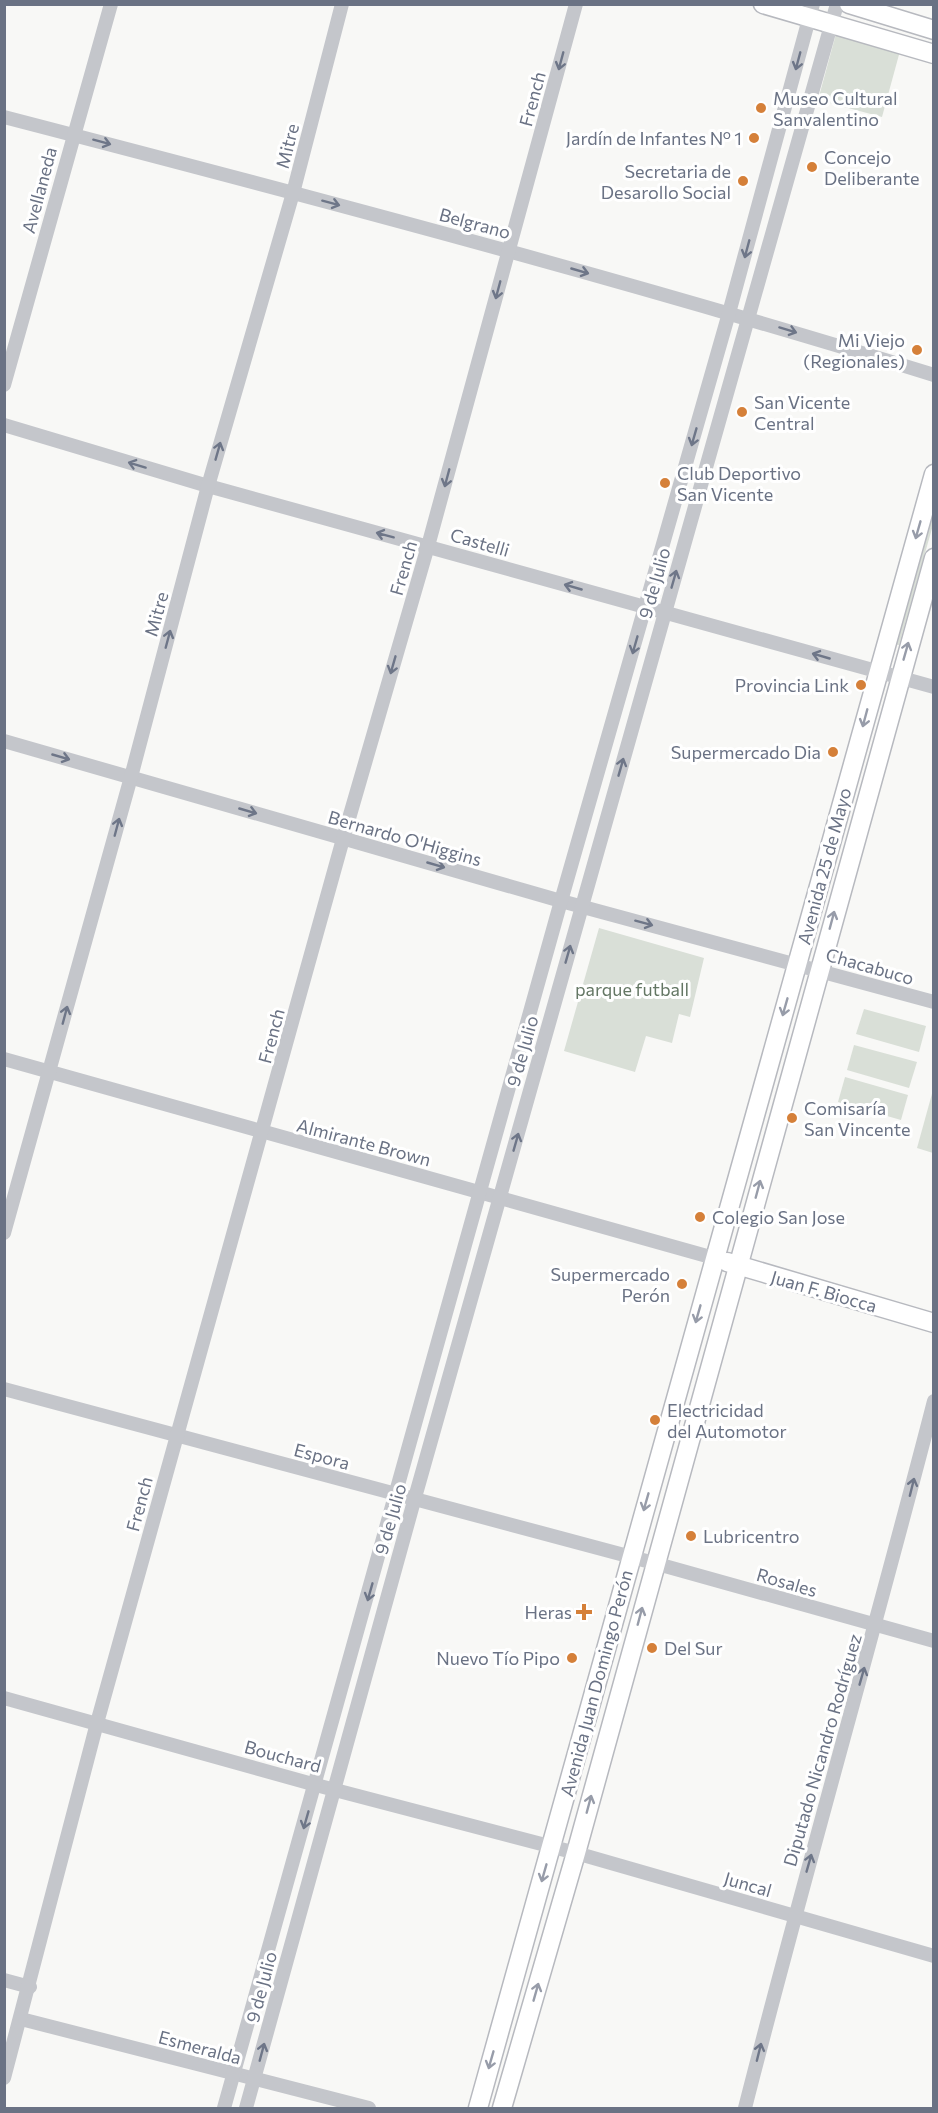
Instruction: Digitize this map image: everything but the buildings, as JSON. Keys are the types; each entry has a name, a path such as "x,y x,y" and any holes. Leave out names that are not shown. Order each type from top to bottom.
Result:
{"main road":[{"path":"763,4 811,11 832,23 933,54"},
{"path":"849,4 933,30"},
{"name":"Avenida 25 de Mayo","path":"714,1258 798,964 933,474"},
{"name":"Avenida 25 de Mayo","path":"736,1266 933,558"},
{"name":"Juan F. Biocca","path":"714,1258 933,1323"},
{"name":"Avenida Juan Domingo Perón","path":"478,2109 714,1258"},
{"name":"Avenida Juan Domingo Perón","path":"502,2109 576,1853 736,1266"}],"street":[{"name":"Avellaneda","path":"4,384 111,4"},
{"name":"Mitre","path":"4,1233 131,777 208,486 293,193 342,4"},
{"name":"French","path":"4,2078 8,2053 30,1987 97,1723 343,839 428,546 576,4"},
{"name":"9 de Julio","path":"246,2109 414,1501 837,4"},
{"name":"9 de Julio","path":"224,2109 482,1193 561,901 729,313 811,11"},
{"name":"Belgrano","path":"4,117 509,250 749,318 933,375"},
{"name":"Castelli","path":"4,425 208,486 933,687"},
{"name":"Bernardo O'Higgins","path":"4,741 581,907 798,964"},
{"name":"Chacabuco","path":"798,964 933,1002"},
{"name":"Almirante Brown","path":"4,1059 714,1258"},
{"name":"Espora","path":"4,1389 630,1559"},
{"name":"Diputado Nicandro Rodríguez","path":"745,2109 794,1916 876,1626 933,1401"},
{"name":"Rosales","path":"630,1559 654,1563 933,1641"},
{"name":"Bouchard","path":"4,1698 316,1785 551,1847"},
{"name":"Juncal","path":"551,1847 933,1956"},
{"path":"4,1980 30,1987"},
{"name":"Esmeralda","path":"21,2019 369,2109"}],"green space":[{"path":"836,34 900,51 882,117 818,100"},
{"path":"933,500 933,525 899,645 892,644"},
{"name":"parque futball","path":"599,928 704,958 690,1017 679,1014 672,1043 646,1036 635,1072 564,1051"},
{"path":"864,1009 926,1026 919,1052 856,1034"},
{"path":"854,1045 917,1062 909,1088 847,1070"},
{"path":"845,1077 908,1095 901,1120 838,1102"},
{"path":"933,1090 933,1153 917,1148"}],"place":[{"name":"Museo Cultural Sanvalentino","path":"761,108"},
{"name":"Jardín de Infantes Nº 1","path":"754,138"},
{"name":"Concejo Deliberante","path":"812,167"},
{"name":"Secretaria de Desarollo Social","path":"743,181"},
{"name":"Mi Viejo (Regionales)","path":"917,350"},
{"name":"San Vicente Central","path":"742,412"},
{"name":"Club Deportivo San Vicente","path":"665,483"},
{"name":"Provincia Link","path":"861,685"},
{"name":"Supermercado Dia","path":"833,752"},
{"name":"Comisaría San Vincente","path":"792,1118"},
{"name":"Colegio San Jose","path":"700,1217"},
{"name":"Supermercado Perón","path":"682,1284"},
{"name":"Electricidad del Automotor","path":"655,1420"},
{"name":"Lubricentro","path":"691,1536"},
{"name":"Heras","path":"584,1612"},
{"name":"Del Sur","path":"652,1648"},
{"name":"Nuevo Tío Pipo","path":"572,1658"}]}
